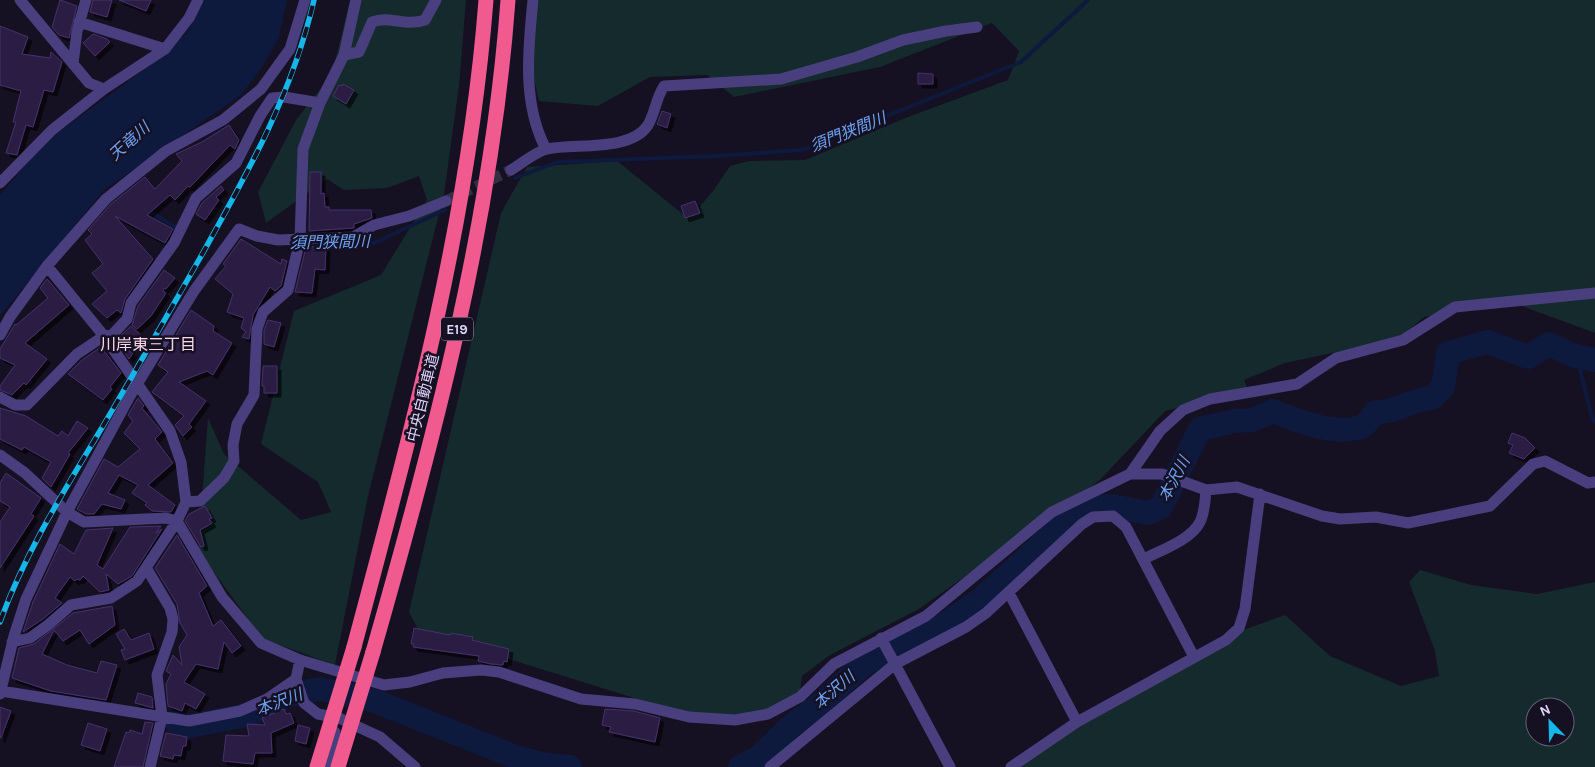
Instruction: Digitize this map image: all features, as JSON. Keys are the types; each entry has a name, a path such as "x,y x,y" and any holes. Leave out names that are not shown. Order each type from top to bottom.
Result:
{"highway":[{"name":"中央自動車道","path":"317,767 354,646 427,372 469,152 486,0"},
{"name":"中央自動車道","path":"338,767 417,496 448,374 474,252 490,153 508,0"}],"street":[{"path":"20,0 89,83 104,89"},
{"path":"73,64 80,22 86,0"},
{"path":"0,183 4,172 52,130 104,89 165,49 189,18 198,0"},
{"path":"0,336 10,317 47,266 106,199 166,151 223,120 261,90 290,49 305,0"},
{"path":"186,502 200,501 224,478 234,461 233,445 237,424 254,395 257,329 263,312 288,290 300,240 303,150 320,103 344,55 356,0"},
{"path":"344,55 359,52 372,22 380,19 413,24 425,20 436,0"},
{"path":"534,0 527,60 536,130 546,149"},
{"path":"80,22 165,49"},
{"path":"511,170 546,149 597,145 635,138 648,125 658,96 664,86 781,79 857,57 903,40 977,27"},
{"path":"0,397 15,405 27,405 77,354 104,336 113,334 126,319 132,304 174,243 196,198 236,163 260,116 272,98 284,97 320,103"},
{"path":"299,688 240,711 189,721 162,720 0,692 12,642 26,598 67,512 138,384 194,291 239,229 257,236 278,240 353,237 374,225 408,216 446,201"},
{"path":"12,642 30,638 71,605 116,595 138,581 177,521 186,502 181,462 170,432 104,336 47,266"},
{"path":"1130,474 1160,431 1183,410 1210,399 1296,384 1336,358 1403,340 1455,307 1595,293"},
{"path":"0,455 25,473 67,512 84,522 158,518 177,521"},
{"path":"177,521 222,597 261,643 273,650 300,660 384,685 410,682 443,673 481,670 499,672 581,699 635,704 689,717 735,720 768,714 800,697 834,664 926,616 1052,512 1130,474 1162,474 1206,490 1237,487 1322,516 1340,519 1376,517 1408,524 1490,506 1533,464 1546,461 1588,483 1595,482"},
{"path":"1144,559 1193,532 1200,522 1204,511 1206,490"},
{"path":"1011,767 1077,722 1226,640 1239,628 1245,609 1260,494"},
{"path":"770,767 895,664 966,627 986,614 1082,524 1093,517 1104,515 1120,520 1144,559 1194,657"},
{"path":"147,569 170,608 172,619 172,632 157,675 162,720 150,767"},
{"path":"1009,593 1077,722"},
{"path":"881,638 950,767"},
{"path":"300,660 299,688 304,703 318,714 339,718 380,737 415,767"},
{"path":"326,767 339,718"}],"green space":[{"path":"350,0 466,0 459,86 444,194 368,496 335,665 263,639 198,551 208,418 224,454 301,520 331,512 318,482 261,444 294,311 381,275 427,200 419,176 387,188 344,190 327,179 266,223 258,192 296,120 332,74"},
{"path":"531,0 1595,0 1595,333 1511,302 1424,317 1398,339 1285,363 1244,380 1248,389 1165,411 1101,479 919,609 830,655 802,676 799,699 767,717 692,716 419,631 409,612 501,213 527,167 617,161 689,219 713,191 730,166 749,161 805,160 908,117 1008,80 1019,51 992,23 880,67 734,97 707,75 650,77 598,106 539,101 531,66"},
{"path":"1420,570 1471,585 1537,594 1595,582 1595,767 1018,767 1062,732 1235,633 1285,615 1330,656 1401,686 1439,676 1435,651 1409,582"}],"water":[{"name":"天竜川","path":"205,0 287,0 279,37 263,66 241,95 104,190 0,316 0,195 45,142 160,58 188,31"}],"building":[{"path":"60,0 77,6 69,38 59,35 52,27"},
{"path":"93,0 112,0 107,17 90,12"},
{"path":"119,0 151,0 146,11"},
{"path":"0,26 28,37 22,54 50,58 51,52 62,62 53,92 44,90 33,127 26,125 17,155 6,153 16,122 13,122 21,91 0,85"},
{"path":"93,34 110,42 95,56 83,43"},
{"path":"918,73 933,74 933,84 918,84"},
{"path":"343,84 354,90 346,104 333,96 339,85 342,86"},
{"path":"662,111 671,114 667,128 657,124"},
{"path":"229,125 239,140 235,149 230,145 175,200 170,195 147,215 173,229 165,243 115,216 153,259 125,299 121,313 117,310 107,318 92,304 107,291 92,273 103,264 85,240 92,234 88,230 111,204 145,177 155,189 182,161 176,154 202,142"},
{"path":"310,172 321,172 321,194 324,193 325,207 329,207 329,210 371,210 372,218 354,224 354,228 309,231"},
{"path":"221,186 224,190 216,197 219,200 205,220 196,214 202,203"},
{"path":"695,201 700,213 685,218 681,206"},
{"path":"241,239 281,264 282,259 287,261 281,286 275,291 270,287 253,315 249,339 242,337 246,332 241,328 244,318 227,312 233,294 215,279 226,266 223,264"},
{"path":"326,246 325,270 315,269 312,293 295,292 306,247"},
{"path":"164,270 175,278 166,289 164,288 163,291 166,293 151,316 137,329 132,325 138,306"},
{"path":"47,279 69,305 25,343 47,359 26,385 24,383 12,395 0,390 0,386 15,365 0,358 0,349 15,324 48,298 40,288"},
{"path":"191,310 214,326 213,331 232,343 213,375 207,371 179,382 206,401 189,424 192,427 183,436 175,425 184,416 152,392 168,372 158,365"},
{"path":"268,320 281,323 274,347 264,344 264,330"},
{"path":"131,326 143,337 129,351 133,353 129,359 116,340"},
{"path":"101,347 121,373 103,400 68,374 82,360"},
{"path":"263,366 277,366 277,393 264,393 264,386 262,386"},
{"path":"138,398 144,406 142,408 162,432 155,439 173,463 148,485 175,505 171,512 152,511 145,505 147,503 132,493 138,485 119,475 108,493 125,500 121,509 102,504 94,514 86,514 77,509 104,459 118,467 140,449 124,433 133,421 128,415"},
{"path":"0,408 26,416 58,436 62,431 68,436 77,421 88,428 68,453 70,454 51,487 42,478 51,462 24,447 22,450 0,439"},
{"path":"1512,433 1525,438 1535,448 1524,459 1509,453 1513,445 1508,443"},
{"path":"6,473 41,498 31,514 34,516 0,568 0,522 10,507 0,501 0,483"},
{"path":"205,506 212,518 209,519 212,523 200,530 204,546 201,547 185,521 189,514"},
{"path":"161,526 156,533 162,529 132,576 118,584 106,574 109,590 100,592 83,576 80,580 77,579 75,581 70,577 55,598 62,603 43,619 23,632 33,602 60,544 74,554 86,530 113,528 97,565 103,569 130,527"},
{"path":"177,535 207,586 199,593 213,626 221,620 241,646 232,653 224,642 218,669 196,664 184,682 205,694 196,709 185,703 182,711 168,706 166,684 171,674 166,671 173,655 182,665 179,647 187,635 180,623 177,604 155,568"},
{"path":"112,606 115,625 89,644 80,630 63,641 54,630 42,654 67,665 97,673 101,661 117,665 106,700 51,691 12,678 19,648 34,644 73,613"},
{"path":"414,628 473,637 472,640 509,649 507,662 504,661 503,665 491,664 478,661 479,656 413,647 414,644 411,644"},
{"path":"124,629 131,640 149,633 154,649 125,660 121,650 125,649 116,634"},
{"path":"138,693 152,697 153,708 135,703"},
{"path":"0,707 11,711 1,738 0,738"},
{"path":"284,709 286,714 290,713 294,723 271,733 272,753 255,753 253,764 223,761 226,735 249,736 247,724 265,725 262,718"},
{"path":"605,709 634,711 660,718 655,742 609,732 611,727 602,725"},
{"path":"145,722 153,723 143,767 114,767 126,732 129,733 130,730 142,734"},
{"path":"88,723 107,729 100,751 81,745"},
{"path":"298,725 310,728 306,744 295,741"},
{"path":"166,733 187,737 186,746 183,746 181,756 174,755 173,759 160,756"}],"waterway":[{"name":"須門狭間川","path":"515,178 557,162 717,156 802,150 1021,62 1088,0"},
{"name":"須門狭間川","path":"147,210 177,228"},
{"name":"須門狭間川","path":"332,243 374,243 445,210"},
{"name":"本沢川","path":"740,767 759,757 791,726 819,705 861,667 879,655 945,624 980,600 1074,515 1094,507 1112,506 1148,513 1161,507 1200,429 1234,421 1253,420 1273,411 1306,423 1330,429 1353,429 1363,426 1376,412 1383,412 1432,398 1443,387 1448,353 1488,342 1528,357 1549,344 1572,355 1595,360"},
{"path":"1572,355 1579,365 1592,418 1595,422"},
{"name":"本沢川","path":"177,723 190,726 247,715 293,694 321,689 375,701 516,757 547,765 570,767"}],"tunnel":[{"path":"446,201 511,170"}],"railway":[{"path":"0,622 19,575 42,529 134,373 251,165 294,69 314,0"}],"district":[{"name":"川岸東三丁目","path":"148,344"}]}
